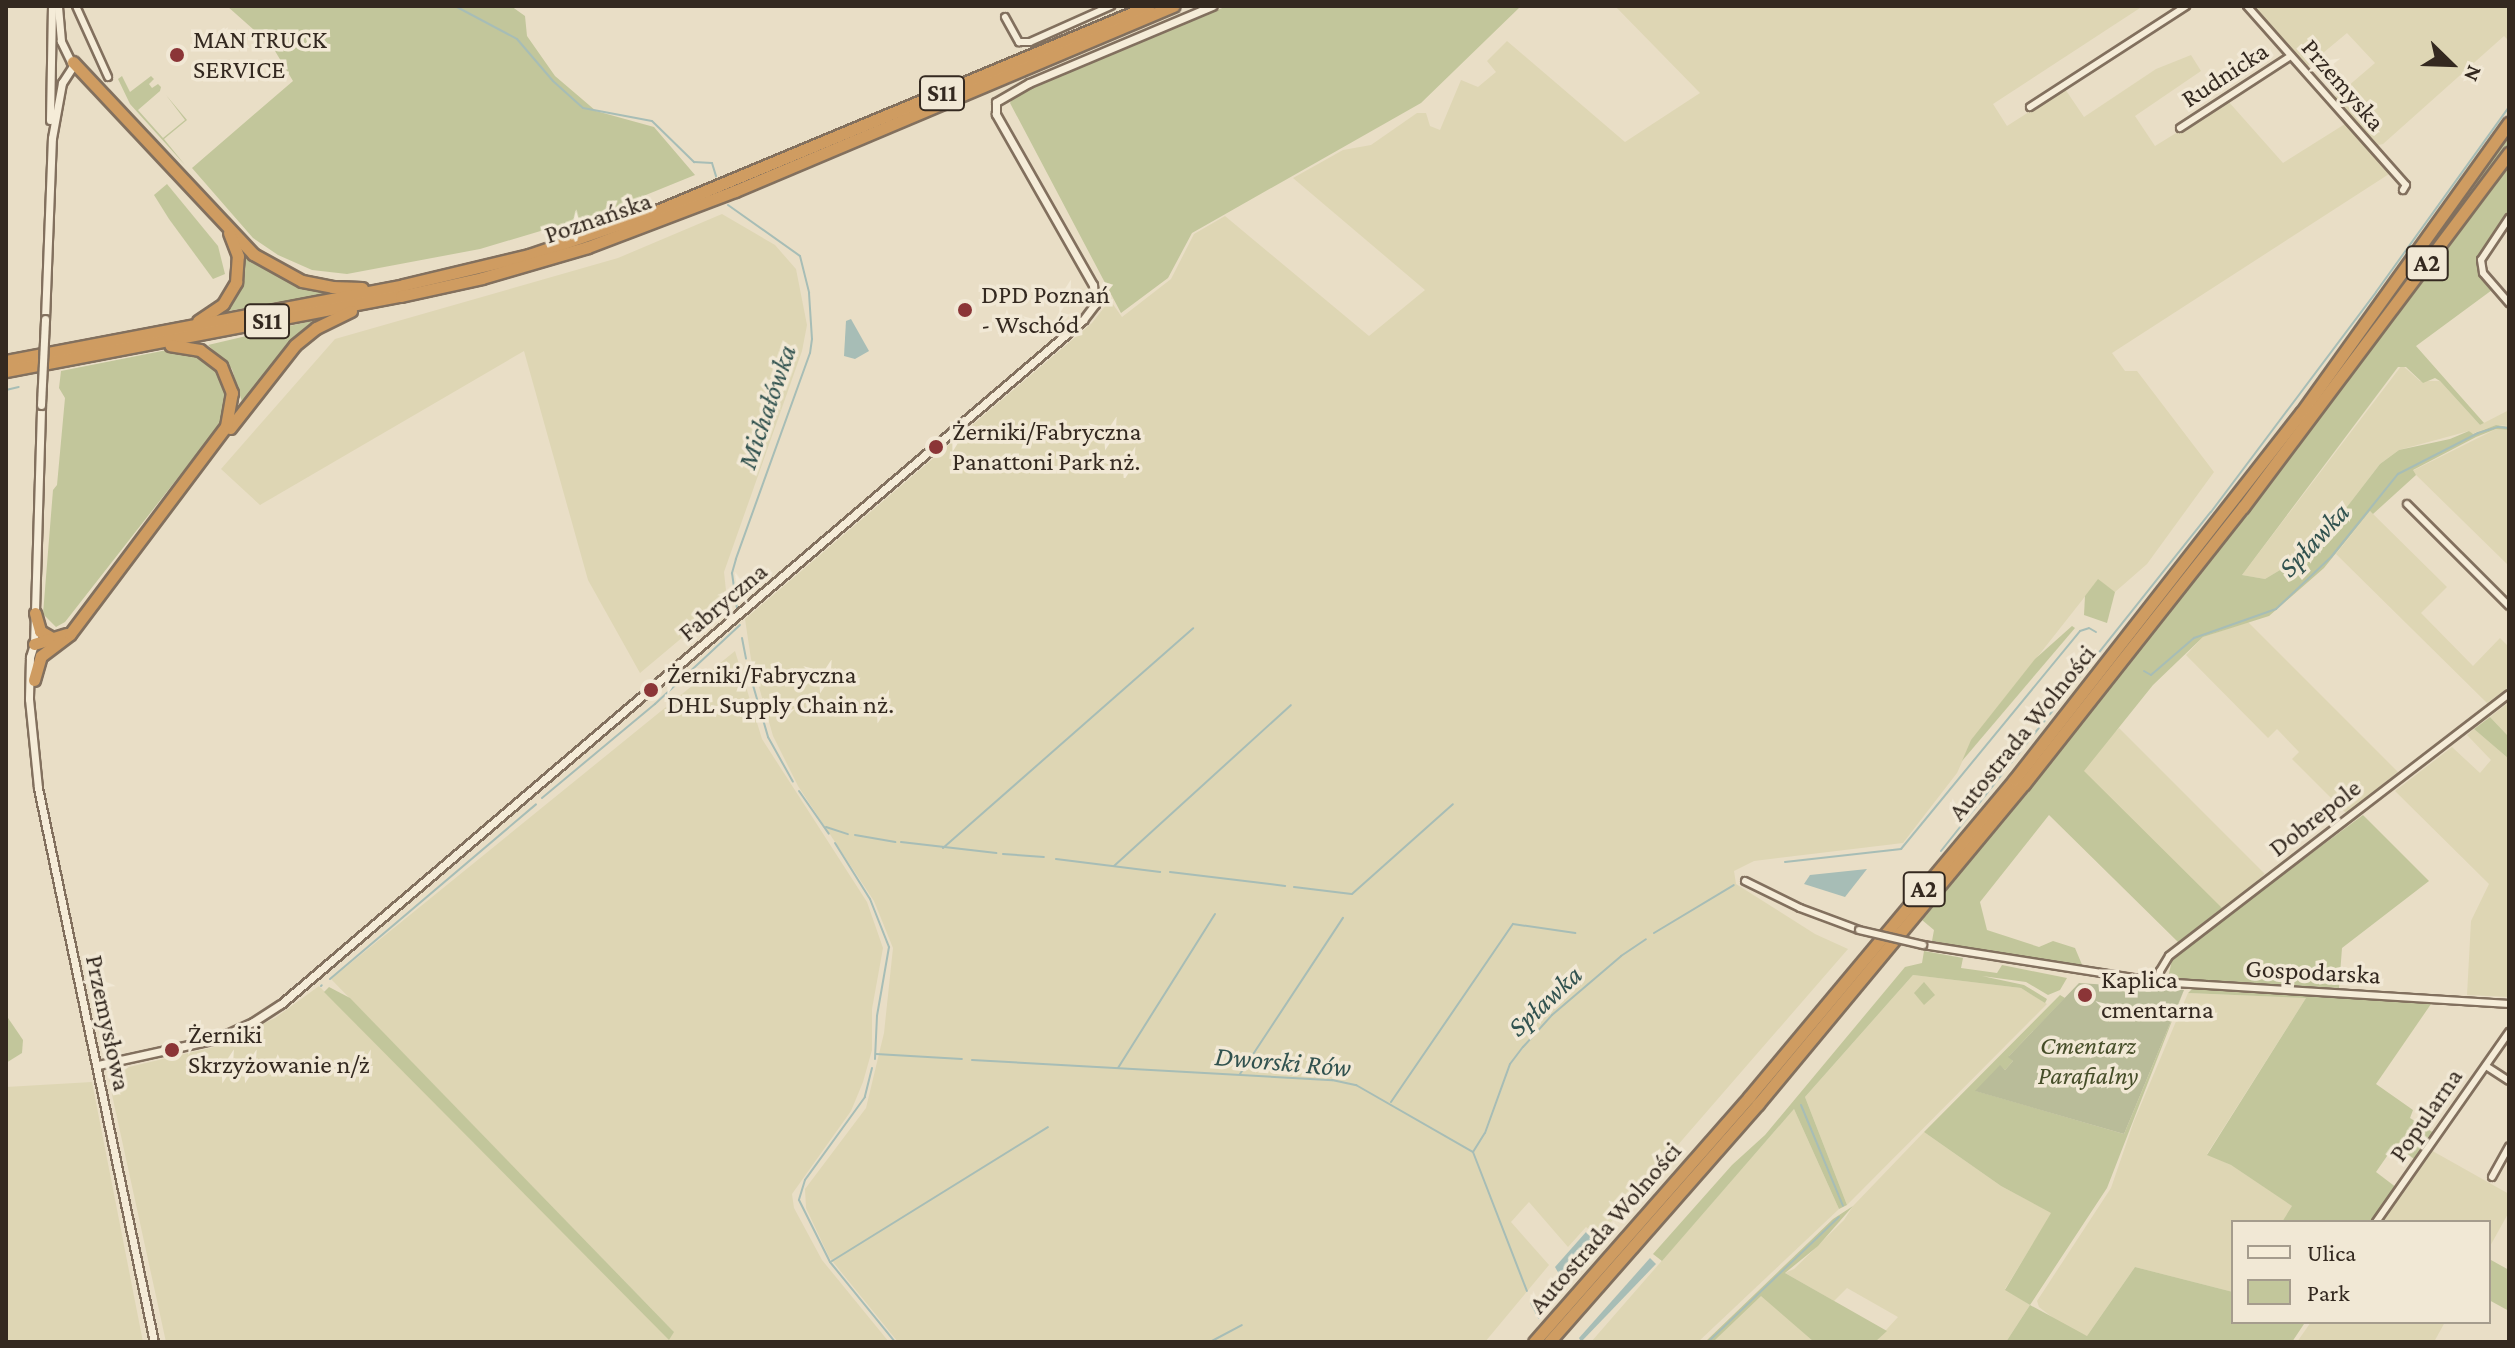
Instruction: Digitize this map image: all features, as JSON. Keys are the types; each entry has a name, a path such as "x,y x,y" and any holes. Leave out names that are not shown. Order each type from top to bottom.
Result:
{"highway":[{"name":"Poznańska","path":"6,361 402,291 529,255 652,213 1149,6"},
{"name":"Poznańska","path":"6,371 530,265 639,229 1174,6"},
{"path":"72,67 259,258 302,281 344,288 402,291"},
{"name":"Autostrada Wolności","path":"1534,1342 1759,1085 2014,780 2301,413 2509,123"},
{"name":"Autostrada Wolności","path":"1549,1342 1769,1092 2024,784 2243,507 2509,153"},
{"path":"179,328 217,310 234,286 238,256 225,226"},
{"path":"34,680 40,658 52,643 76,625 281,360 311,332 341,315 402,291"},
{"path":"133,347 183,346 205,353 219,364 232,397 228,421 214,445"},
{"path":"35,613 40,631 52,643"},
{"path":"34,644 52,643"}],"street":[{"name":"Przemysłowa","path":"31,711 55,6"},
{"name":"Przemysłowa","path":"52,138 72,67 61,41 55,6"},
{"path":"76,6 108,77"},
{"path":"1005,17 1019,42 1030,42 1111,6"},
{"name":"Fabryczna","path":"98,1065 216,1039 253,1022 281,1004 1083,320 1096,300 1093,285 996,114 998,99 1212,6"},
{"path":"2030,107 2186,6"},
{"name":"Przemyska","path":"2247,6 2406,185 2403,190"},
{"name":"Rudnicka","path":"2180,128 2291,56"},
{"path":"53,57 72,67"},
{"path":"53,71 72,67"},
{"path":"2509,218 2483,253 2483,273 2509,303"},
{"path":"2407,504 2509,606"},
{"name":"Przemysłowa","path":"34,644 30,657 31,711 38,788 154,1342"},
{"name":"Dobrepole","path":"2159,982 2160,971 2169,956 2509,694"},
{"name":"Gospodarska","path":"1745,881 1800,908 1859,930 1923,945 2159,982 2509,1004"},
{"name":"Popularna","path":"2377,1220 2509,1032"},
{"path":"2486,1066 2509,1081"},
{"path":"2492,1177 2509,1146"}],"shaded area":[{"path":"1615,6 2143,6 1993,104 2007,126 2065,89 2084,117 2156,69 2191,55 2201,71 2135,116 2155,146 2228,101 2283,163 2345,124 2389,174 2112,353 2125,371 2137,371 2214,472 2147,564 2115,592 2098,580 1972,740 1957,773 1903,843 1754,861 1734,871 1736,884 1815,934 1848,949 1598,1237 1586,1227 1568,1247 1529,1202 1511,1222 1549,1265 1485,1342 898,1342 829,1257 806,1208 805,1189 866,1108 884,1033 893,948 874,901 798,786 773,736 751,659 745,619 1092,323 1110,300 1122,317 1171,279 1194,234 1225,216 1369,336 1425,290 1293,178 1343,150 1371,145 1417,113 1426,113 1430,126 1440,130 1461,80 1478,87 1496,72 1487,61 1507,41 1625,142 1700,93"},
{"path":"2250,6 2509,6 2509,41 2504,36 2383,144 2375,146 2333,99 2375,63 2347,33 2305,68"},
{"path":"722,214 775,245 796,269 807,325 802,351 724,572 727,600 640,673 588,580 524,351 260,505 221,469 335,339 618,258"},
{"path":"2402,365 2420,381 2440,381 2480,425 2509,410 2509,426 2496,425 2472,434 2469,431 2399,450 2380,464 2333,525 2295,561 2265,579 2242,575"},
{"path":"2496,429 2509,430 2509,566 2412,471"},
{"path":"2370,511 2447,587 2421,613 2473,666 2500,638 2509,647 2509,687 2487,703 2336,554"},
{"path":"2248,622 2398,772 2346,813 2292,759 2299,752 2277,729 2268,738 2186,655 2203,637"},
{"path":"735,651 762,739 867,902 883,948 872,1009 872,1050 863,1082 851,1111 792,1194 794,1208 822,1260 889,1342 166,1342 109,1081 116,1070 214,1047 275,1018 319,986 669,1339 673,1331 331,979"},
{"path":"2509,702 2509,737 2490,717"},
{"path":"2119,728 2265,874 2225,913 2079,768"},
{"path":"2474,729 2509,759 2509,997 2467,995 2471,921 2489,884 2395,791 2452,747 2480,773 2491,760 2467,735"},
{"path":"1913,975 2021,988 2047,1004 1847,1205 1805,1097"},
{"path":"2188,993 2306,998 2207,1154 2231,1165 2293,1206 2283,1220 2231,1220 2231,1291 2135,1267 2087,1336 2062,1325 2039,1307 2037,1301 2111,1188 2134,1121"},
{"path":"92,1082 143,1342 6,1342 6,1087"},
{"path":"1794,1109 1839,1209 1698,1342 1591,1342"},
{"path":"1924,1132 2001,1186 2052,1213 2005,1289 2030,1305 2006,1342 1875,1342 1898,1317 1847,1288 1834,1301 1785,1273 1794,1269 1844,1220 1853,1206"},
{"path":"2429,1149 2509,1194 2509,1212 2491,1244 2491,1220 2380,1220"},
{"path":"1761,1295 1814,1342 1713,1342"},
{"path":"2310,1324 2444,1324 2434,1342 2297,1342"}],"green space":[{"path":"227,6 511,6 525,16 527,36 555,76 596,111 654,127 695,175 604,212 480,249 347,274 312,270 278,255 253,238 192,168 293,81 272,46"},
{"path":"1227,6 1521,6 1421,103 1192,233 1168,278 1121,313 1010,103 1014,95"},
{"path":"122,76 130,92 151,76 154,79 149,84 152,88 158,84 161,87 138,110 163,138 185,120 166,95 187,120 164,139 185,165 130,104 118,79"},
{"path":"2509,130 2509,147 2486,179 2102,681 1769,1085 1544,1342 1540,1342 2002,800"},
{"path":"2509,164 2509,215 2486,245 2478,262 2492,290 2416,346 2484,423 2480,425 2440,381 2435,378 2423,383 2406,367 2398,367 2242,575 2265,579 2295,561 2333,525 2380,464 2399,450 2450,439 2469,431 2473,434 2496,425 2509,427 2509,430 2496,429 2476,437 2413,470 2416,475 2373,514 2370,511 2324,568 2269,616 2203,637 2153,685 2084,771 2222,908 2178,942 2049,815 1980,902 1987,930 2039,947 2053,941 2075,948 2083,967 1932,941 1934,930 1922,920 2180,598"},
{"path":"167,184 218,246 225,274 213,279 169,219 154,195"},
{"path":"246,253 284,279 330,294 228,311 239,292 242,254"},
{"path":"324,318 287,344 242,402 232,369 208,345"},
{"path":"167,350 192,352 215,367 226,382 228,399 223,420 65,622 56,627 43,614 53,490 57,485 65,398 59,388 61,371"},
{"path":"2098,579 2115,592 2107,623 2084,615 2085,596"},
{"path":"2072,626 2075,628 1962,761 1971,740 2035,659"},
{"path":"2490,717 2509,737 2509,759 2474,729"},
{"path":"2363,815 2429,881 2342,948 2339,988 2168,978 2172,960 2180,951"},
{"path":"1924,951 1963,958 1961,968 1997,973 2002,965 2067,978 2060,990 2048,995 2026,982 1982,976 2024,985 2047,999 2045,1003 2021,988 1913,975 1805,1097 1847,1205 1839,1209 1794,1109 1662,1261 1653,1254 1732,1165 1765,1135 1905,967 1922,963"},
{"path":"1924,982 1935,995 1924,1005 1914,993"},
{"name":"Cmentarz Parafialny","path":"2079,983 2184,990 2124,1134 1975,1091 2000,1065 2005,1070 2013,1061 2008,1057"},
{"path":"329,987 350,998 674,1332 669,1340 324,992"},
{"path":"2193,988 2429,1001 2431,1004 2376,1084 2413,1110 2410,1118 2434,1133 2416,1160 2394,1146 2376,1172 2397,1188 2375,1220 2283,1220 2292,1206 2231,1165 2207,1155 2306,998 2188,993"},
{"path":"2184,990 2107,1188 2030,1305 2005,1290 2051,1213 2001,1186 1924,1132 2060,995 2065,998 2009,1056 2013,1061 2005,1070 2000,1066 1976,1091 2124,1134"},
{"path":"6,1015 23,1040 22,1053 6,1063"},
{"path":"1853,1206 1818,1246 1785,1273 1887,1331 1875,1342 1814,1342 1761,1296 1713,1342 1705,1342 1833,1219"},
{"path":"2491,1260 2509,1270 2509,1311 2491,1301"},
{"path":"2135,1267 2231,1291 2231,1324 2304,1324 2292,1342 2006,1342 2030,1305 2087,1336"}],"water":[{"path":"851,319 869,351 855,359 844,356 846,321"},
{"path":"1867,869 1845,897 1804,884 1810,875"},
{"path":"1586,1232 1594,1241 1563,1275 1559,1274 1555,1267"},
{"path":"1650,1258 1656,1264 1581,1342 1579,1338"}],"waterway":[{"name":"Michałówka","path":"455,6 517,39 553,81 583,108 652,121 694,162 712,163 716,176"},
{"path":"1941,851 2211,512 2376,292 2509,107"},
{"name":"Michałówka","path":"728,205 800,256 809,293 812,339 810,353 732,573 737,608"},
{"path":"6,390 19,387"},
{"name":"Spławka","path":"2144,671 2151,675 2194,638 2276,609 2331,557 2398,474 2478,433 2498,427 2509,428"},
{"path":"542,798 655,704 740,625"},
{"path":"943,848 1193,628"},
{"name":"Spławka","path":"1785,862 1901,849 2080,631 2089,628 2096,632"},
{"name":"Michałówka","path":"742,638 746,659"},
{"name":"Michałówka","path":"748,668 768,737 793,782"},
{"path":"1114,866 1291,705"},
{"name":"Michałówka","path":"799,791 829,834"},
{"path":"330,979 536,804"},
{"path":"1294,887 1352,894 1453,804"},
{"path":"826,827 848,834"},
{"path":"855,835 895,842"},
{"path":"901,842 996,853"},
{"name":"Michałówka","path":"835,843 870,899 889,947 877,1016 875,1059"},
{"path":"1003,854 1044,857"},
{"path":"1056,859 1160,872"},
{"path":"1170,872 1285,886"},
{"name":"Spławka","path":"1654,933 1734,885"},
{"path":"1118,1068 1215,914"},
{"path":"1240,1074 1343,918"},
{"path":"1391,1102 1513,924 1575,933"},
{"name":"Spławka","path":"1473,1152 1485,1133 1510,1064 1523,1047 1552,1015 1621,956 1646,939"},
{"name":"Dworski Rów","path":"876,1054 962,1059"},
{"name":"Dworski Rów","path":"972,1060 1332,1080 1356,1085 1473,1152 1527,1291"},
{"name":"Michałówka","path":"872,1068 865,1097 805,1180 799,1200 830,1262 895,1342"},
{"path":"1801,1105 1843,1206"},
{"path":"832,1261 1048,1127"},
{"path":"1708,1342 1839,1217"},
{"name":"Dworski Rów","path":"1531,1303 1539,1318"},
{"path":"1210,1342 1242,1325"}],"place":[{"name":"MAN TRUCK SERVICE","path":"177,55"},
{"name":"DPD Poznań - Wschód","path":"965,310"},
{"name":"Żerniki/Fabryczna Panattoni Park nż.","path":"936,447"},
{"name":"Żerniki/Fabryczna DHL Supply Chain nż.","path":"651,690"},
{"name":"Kaplica cmentarna","path":"2085,995"},
{"name":"Żerniki Skrzyżowanie n/ż","path":"172,1050"}]}
